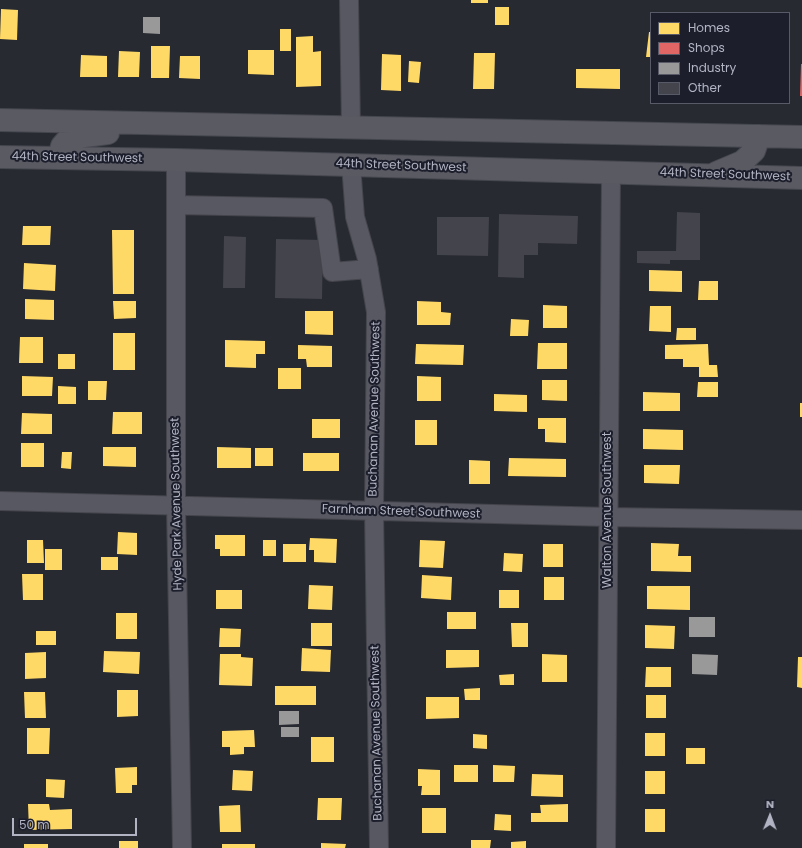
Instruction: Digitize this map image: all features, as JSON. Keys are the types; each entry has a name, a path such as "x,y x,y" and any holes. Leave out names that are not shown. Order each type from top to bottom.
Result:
{"main road":[{"path":"0,120 802,137"},
{"path":"59,158 62,146 69,138 129,129 148,123"},
{"path":"711,175 742,162 754,151 759,136"},
{"name":"44th Street Southwest","path":"0,157 176,160 802,178"}],"street":[{"path":"349,0 351,128"},
{"name":"Hyde Park Avenue Southwest","path":"176,160 176,505 182,848"},
{"name":"Buchanan Avenue Southwest","path":"352,165 355,217 369,269 376,312 374,511 379,848"},
{"name":"Walton Avenue Southwest","path":"606,848 611,172"},
{"path":"176,205 323,208 332,272 369,269"},
{"name":"Farnham Street Southwest","path":"0,501 608,517 802,520"}],"building: Homes":[{"path":"471,0 488,0 488,3 471,3"},
{"path":"495,7 509,7 509,25 495,25"},
{"path":"1,9 18,10 17,40 0,39"},
{"path":"280,29 291,29 291,51 280,51"},
{"path":"649,32 650,32 650,57 646,57"},
{"path":"313,36 313,52 321,51 321,86 296,87 296,37"},
{"path":"151,46 170,46 169,78 151,78"},
{"path":"248,50 274,50 274,75 248,74"},
{"path":"119,51 140,52 139,77 118,77"},
{"path":"474,53 495,53 494,89 473,89"},
{"path":"382,54 401,55 401,91 381,90"},
{"path":"81,55 107,56 107,77 80,77"},
{"path":"180,56 200,56 200,79 179,78"},
{"path":"409,61 421,62 419,83 408,82"},
{"path":"576,69 620,69 620,89 576,88"},
{"path":"23,226 51,226 50,245 22,245"},
{"path":"112,230 134,230 134,294 113,294"},
{"path":"24,263 56,265 55,291 23,289"},
{"path":"649,270 682,271 682,292 649,291"},
{"path":"699,281 718,281 718,300 698,300"},
{"path":"25,299 54,300 54,320 25,319"},
{"path":"113,301 136,301 136,318 114,319"},
{"path":"417,301 441,302 441,312 451,313 450,325 417,325"},
{"path":"543,305 567,306 567,328 543,328"},
{"path":"650,306 671,306 671,332 649,331"},
{"path":"305,311 333,311 333,335 305,334"},
{"path":"511,319 529,320 528,336 510,336"},
{"path":"677,328 696,328 696,340 676,340"},
{"path":"113,333 135,333 135,370 113,370"},
{"path":"20,337 43,337 43,363 19,363"},
{"path":"225,340 265,341 265,354 256,354 256,368 225,367"},
{"path":"538,343 567,343 567,369 537,369"},
{"path":"416,344 464,345 463,365 415,364"},
{"path":"708,344 709,365 717,365 718,377 699,377 699,367 683,367 683,359 665,359 665,345"},
{"path":"298,345 332,346 332,367 307,367 306,359 298,359"},
{"path":"58,354 75,354 75,369 58,369"},
{"path":"278,368 301,368 301,389 278,389"},
{"path":"22,376 53,377 52,396 22,396"},
{"path":"417,376 441,377 441,401 417,401"},
{"path":"542,380 567,380 567,401 542,400"},
{"path":"88,381 107,381 106,400 88,400"},
{"path":"698,382 718,382 718,397 697,397"},
{"path":"58,386 76,387 76,404 58,404"},
{"path":"643,392 680,393 680,411 643,411"},
{"path":"494,394 527,395 527,412 494,411"},
{"path":"800,403 802,403 802,417 800,417"},
{"path":"113,412 142,412 142,434 112,434"},
{"path":"22,413 52,414 52,434 21,434"},
{"path":"538,418 566,418 566,443 545,442 545,429 538,429"},
{"path":"312,419 340,419 340,438 312,438"},
{"path":"415,420 437,420 437,445 415,445"},
{"path":"643,429 683,430 683,450 643,449"},
{"path":"21,443 44,443 44,467 21,467"},
{"path":"103,447 136,447 136,467 103,466"},
{"path":"217,447 251,448 251,468 217,468"},
{"path":"255,448 273,448 273,466 255,466"},
{"path":"62,452 72,452 71,469 61,468"},
{"path":"303,453 339,453 339,471 303,471"},
{"path":"509,458 566,459 566,477 508,476"},
{"path":"469,460 490,461 490,484 469,484"},
{"path":"644,465 680,465 679,484 644,483"},
{"path":"118,532 137,533 137,555 117,554"},
{"path":"215,535 245,535 245,556 220,556 220,549 215,549"},
{"path":"310,538 337,539 336,563 314,562 314,550 309,550"},
{"path":"27,540 43,540 44,563 27,563"},
{"path":"263,540 276,540 276,556 263,556"},
{"path":"420,540 445,541 443,568 419,567"},
{"path":"651,543 679,544 678,556 691,556 691,572 651,571"},
{"path":"283,544 306,544 306,562 283,562"},
{"path":"543,544 563,544 563,567 543,567"},
{"path":"45,549 62,549 62,570 45,570"},
{"path":"504,553 523,554 522,572 503,571"},
{"path":"101,557 118,557 118,570 101,570"},
{"path":"22,574 43,574 43,600 23,600"},
{"path":"422,575 452,577 451,600 421,598"},
{"path":"544,577 564,577 564,600 544,600"},
{"path":"309,585 333,586 332,610 308,609"},
{"path":"647,586 690,586 690,610 647,609"},
{"path":"216,590 242,590 242,609 216,609"},
{"path":"499,590 519,590 519,608 499,608"},
{"path":"447,612 476,612 476,629 447,629"},
{"path":"116,613 137,613 137,639 116,639"},
{"path":"311,623 332,623 332,646 311,646"},
{"path":"511,623 528,623 528,647 512,647"},
{"path":"645,625 675,626 674,649 645,648"},
{"path":"220,628 241,629 240,647 219,647"},
{"path":"36,631 56,631 56,645 36,645"},
{"path":"302,648 331,650 330,672 301,671"},
{"path":"446,650 479,650 479,667 446,668"},
{"path":"104,651 140,652 139,674 103,672"},
{"path":"46,652 46,678 25,679 25,653"},
{"path":"220,654 241,654 241,657 253,658 252,686 219,685"},
{"path":"542,654 567,655 567,682 542,682"},
{"path":"798,657 802,657 802,688 797,687"},
{"path":"646,667 671,667 671,687 645,687"},
{"path":"514,674 514,685 500,685 499,675"},
{"path":"275,686 316,686 316,705 275,705"},
{"path":"480,688 480,700 465,700 464,689"},
{"path":"117,690 138,690 138,716 117,717"},
{"path":"24,692 45,692 46,718 25,718"},
{"path":"646,695 666,695 666,718 646,718"},
{"path":"426,697 459,697 459,718 426,719"},
{"path":"27,728 50,728 49,754 27,754"},
{"path":"254,730 255,747 244,747 244,754 230,755 230,747 222,747 222,731"},
{"path":"645,733 665,733 665,756 645,756"},
{"path":"473,734 487,735 487,749 473,748"},
{"path":"311,737 334,737 334,762 311,762"},
{"path":"686,748 705,748 705,764 686,764"},
{"path":"454,765 478,765 478,782 454,782"},
{"path":"493,765 515,766 514,782 493,782"},
{"path":"137,767 137,785 132,785 132,793 116,793 115,768"},
{"path":"418,769 440,770 440,795 421,795 422,786 418,786"},
{"path":"233,770 253,771 252,791 232,790"},
{"path":"645,771 665,771 665,794 645,794"},
{"path":"532,774 563,775 563,797 531,796"},
{"path":"46,779 65,780 64,798 46,797"},
{"path":"318,798 342,798 341,820 317,820"},
{"path":"28,804 49,804 50,810 72,809 72,829 29,830"},
{"path":"568,804 568,822 531,822 531,813 541,813 540,805"},
{"path":"240,805 241,832 220,832 219,806"},
{"path":"422,808 446,808 446,833 422,833"},
{"path":"645,809 665,809 665,832 645,832"},
{"path":"495,814 511,815 511,831 494,830"},
{"path":"471,840 491,840 490,848 471,848"},
{"path":"119,841 138,841 138,848 119,848"},
{"path":"526,841 526,848 511,848 511,842"},
{"path":"321,843 346,844 345,848 321,848"},
{"path":"24,844 48,844 48,848 24,848"},
{"path":"222,844 255,844 255,848 222,848"}],"building: Shops":[{"path":"801,64 802,96 800,96"}],"building: Industry":[{"path":"143,17 160,17 160,34 143,33"},
{"path":"689,617 715,617 715,637 689,637"},
{"path":"692,654 718,655 717,675 692,674"},
{"path":"279,711 299,711 299,724 279,725"},
{"path":"281,727 299,727 299,737 281,737"}],"building: Other":[{"path":"677,212 700,213 700,260 670,260 670,264 637,263 637,251 676,251"},
{"path":"499,214 578,216 577,244 538,243 538,255 524,255 524,278 498,277"},
{"path":"437,217 489,217 488,256 437,255"},
{"path":"224,236 246,237 245,288 223,288"},
{"path":"276,239 323,240 322,299 275,298"}]}
